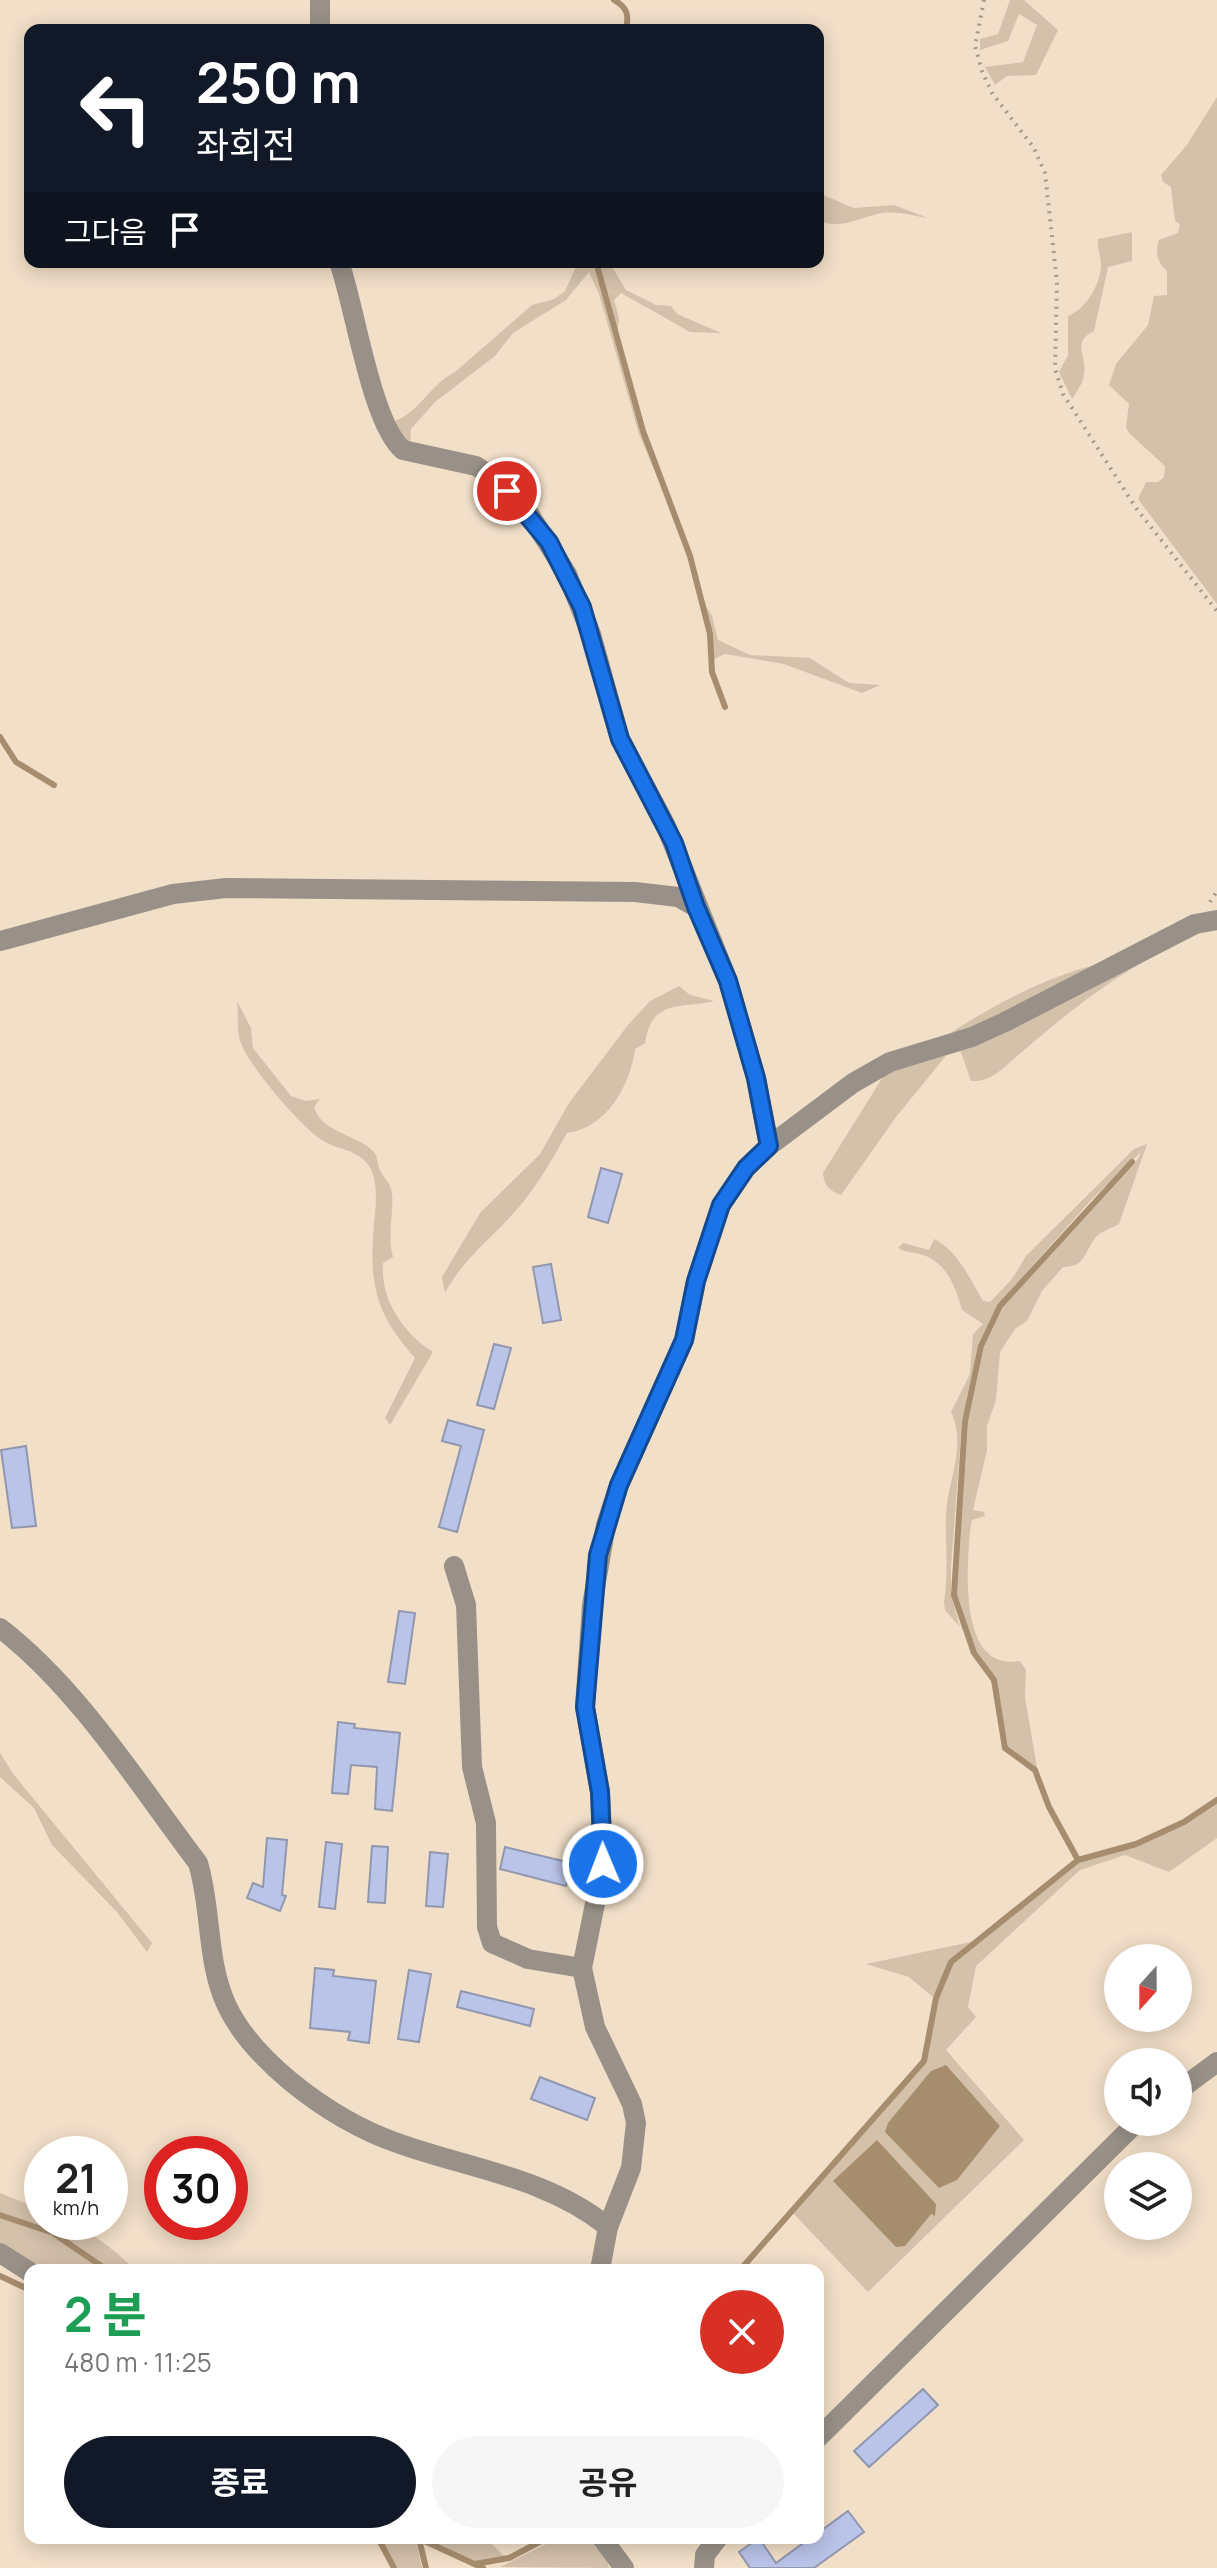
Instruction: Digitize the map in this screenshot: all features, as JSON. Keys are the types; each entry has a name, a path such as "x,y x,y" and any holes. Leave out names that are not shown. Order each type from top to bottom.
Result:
{"street":[{"path":"320,0 320,24"},
{"path":"341,268 375,395 394,443 403,450 476,466 491,476 528,512 567,574 591,634 620,739 666,826 741,1018 767,1125 769,1146"},
{"path":"0,941 173,894 226,888 635,892 678,897 696,907"},
{"path":"601,2264 608,2227 631,2168 636,2123 632,2104 595,2027 582,1968 603,1864 600,1792 585,1707 598,1555 619,1485 684,1340 700,1267 721,1205 746,1168 769,1146 853,1083 890,1062 972,1037 1195,924 1217,920"},
{"path":"454,1566 466,1605 472,1767 486,1823 487,1927 492,1943 528,1959 582,1968"},
{"path":"0,1628 89,1719 198,1863 216,1970 227,2005 268,2063 317,2103 358,2127 401,2145 519,2178 584,2207 608,2227"},
{"path":"1192,2081 1217,2062"},
{"path":"824,2432 1123,2136"},
{"path":"0,2253 24,2268"},
{"path":"606,2544 619,2566"},
{"path":"704,2568 705,2555 713,2544"}],"path":[{"path":"984,0 975,46 992,93 1034,148 1045,173 1057,282 1055,369 1063,394 1136,508 1217,611"}],"shaded area":[{"path":"1010,0 1024,0 1058,30 1036,75 1007,76 995,85 985,67 1023,62 1037,25 1019,14 1008,41 980,50 980,39 998,34"},
{"path":"1217,97 1217,604 1138,499 1146,482 1158,482 1164,477 1165,466 1129,433 1126,427 1129,404 1109,385 1116,364 1148,325 1154,296 1167,295 1167,271 1159,261 1158,245 1159,240 1178,233 1180,224 1175,221 1171,187 1163,182 1161,175 1187,145"},
{"path":"824,196 854,208 894,205 928,218 888,213 843,224 824,222"},
{"path":"1132,232 1132,261 1108,267 1094,331 1081,345 1085,368 1080,387 1072,399 1059,372 1068,355 1068,316 1086,302 1098,280 1101,265 1098,239"},
{"path":"575,268 597,268 642,431 670,507 639,434 599,294 589,272 566,300 513,333 495,356 435,402 411,429 410,445 392,422 410,412 438,384 532,305 554,299 565,291"},
{"path":"599,268 613,268 626,290 656,305 671,306 677,314 721,333 690,332 621,293 614,300 619,318 617,338"},
{"path":"702,600 712,616 718,640 750,655 810,658 849,683 880,685 862,693 784,664 725,654 710,661 713,648"},
{"path":"1207,930 1155,955 1110,983 999,1071 986,1079 971,1081 958,1044 1174,939"},
{"path":"1112,961 974,1031 937,1042 1021,993 1066,974"},
{"path":"679,986 690,995 714,1001 670,1008 654,1019 645,1043 635,1049 628,1077 614,1103 593,1123 567,1133 527,1198 467,1262 445,1293 442,1277 480,1213 540,1154 569,1103 628,1025 650,1001"},
{"path":"237,1001 251,1028 253,1048 291,1096 306,1101 320,1099 314,1107 318,1116 334,1129 370,1149 376,1155 380,1171 390,1186 393,1257 383,1263 385,1289 403,1325 433,1352 390,1425 385,1418 415,1358 385,1316 375,1288 372,1256 376,1191 373,1174 359,1156 313,1133 265,1080 241,1043"},
{"path":"945,1049 945,1057 896,1117 841,1195 830,1189 823,1173 891,1064"},
{"path":"1147,1144 1119,1224 1098,1235 1084,1258 1063,1267 1042,1291 1027,1321 1015,1329 1000,1352 996,1400 987,1426 987,1450 973,1510 984,1512 985,1516 972,1520 968,1592 976,1635 986,1651 1000,1660 1020,1661 1026,1670 1025,1697 1037,1768 1008,1746 996,1679 976,1651 957,1595 968,1423 984,1347 1003,1307 1134,1165 1142,1151 1092,1199 998,1304 978,1345 976,1371 962,1422 951,1567 951,1595 960,1627 945,1610 944,1602 947,1501 957,1450 951,1412 970,1374 973,1334 983,1324 962,1310 953,1285 938,1264 923,1255 898,1248 903,1243 929,1250 934,1239 957,1258 983,1301 990,1302 1012,1279 1026,1256 1134,1149"},
{"path":"0,1753 14,1775 152,1943 147,1952 117,1912 52,1845 34,1808 0,1777"},
{"path":"1217,1802 1217,1838 1169,1872 1125,1855 1080,1870 976,1966 968,2007 976,2017 946,2050 1024,2140 868,2292 791,2211 925,2062 937,1998 953,1963 1079,1862 1136,1845 1185,1823","holes":["985,2109 1000,2126 885,2132"]},
{"path":"971,1942 950,1960 933,1997 909,1977 866,1964"},
{"path":"946,2065 1000,2126 957,2180 939,2188 885,2132 888,2123 931,2071"},
{"path":"877,2140 936,2204 935,2216 931,2214 905,2246 896,2247 833,2181"},
{"path":"0,2193 24,2203 24,2220 0,2212"},
{"path":"0,2218 24,2226 24,2240 58,2240 93,2264 27,2264 0,2247"},
{"path":"67,2240 99,2240 129,2264 102,2264"},
{"path":"384,2544 417,2544 422,2568 397,2568"},
{"path":"436,2544 491,2544 504,2556 475,2562"},
{"path":"546,2544 596,2544 607,2559 609,2568 500,2567"}],"building":[{"path":"601,1168 622,1174 608,1223 588,1217"},
{"path":"551,1264 561,1320 543,1323 533,1267"},
{"path":"494,1344 511,1348 494,1409 477,1405"},
{"path":"448,1420 484,1430 457,1532 439,1527 461,1446 442,1441"},
{"path":"26,1446 36,1526 12,1528 1,1450"},
{"path":"399,1611 415,1613 405,1684 388,1682"},
{"path":"338,1722 355,1724 354,1728 400,1733 392,1811 375,1809 377,1767 351,1765 348,1794 332,1793"},
{"path":"267,1838 287,1840 282,1895 286,1896 280,1911 247,1898 253,1883 263,1887"},
{"path":"326,1842 342,1844 335,1909 319,1907"},
{"path":"372,1846 388,1847 385,1903 368,1902"},
{"path":"505,1847 571,1863 566,1886 500,1869"},
{"path":"430,1852 448,1854 443,1907 426,1906"},
{"path":"315,1968 334,1970 333,1976 376,1981 369,2043 348,2040 350,2032 310,2028"},
{"path":"409,1970 431,1974 419,2042 398,2039"},
{"path":"461,1991 534,2009 530,2026 457,2007"},
{"path":"540,2077 595,2098 587,2120 531,2099"},
{"path":"923,2389 938,2405 869,2467 854,2451"},
{"path":"848,2511 864,2532 814,2568 750,2568 739,2552 750,2544 763,2544 776,2563 802,2544 824,2544 824,2529"}],"waterway":[{"path":"614,0 626,12 627,24"},
{"path":"598,268 643,431 690,556 710,634 712,672 725,707"},
{"path":"0,737 16,762 54,785"},
{"path":"1078,1860 1049,1807 1035,1770 1005,1748 994,1680 974,1653 954,1595 965,1422 981,1346 1000,1306 1132,1162"},
{"path":"745,2264 924,2061 936,1998 951,1962 1078,1860 1136,1844 1184,1822 1217,1800"},
{"path":"0,2215 53,2233 98,2264"},
{"path":"0,2276 24,2287"},
{"path":"381,2544 394,2568"},
{"path":"420,2544 426,2568"},
{"path":"431,2544 483,2568"},
{"path":"475,2564 509,2558 536,2544"}],"route":[{"path":"507,491 528,512 549,542 582,607 620,739 674,843 741,1018 767,1125 769,1146 746,1168 721,1205 696,1281 694,1303 684,1340 619,1485 598,1555 585,1707 600,1792 603,1864"}]}
